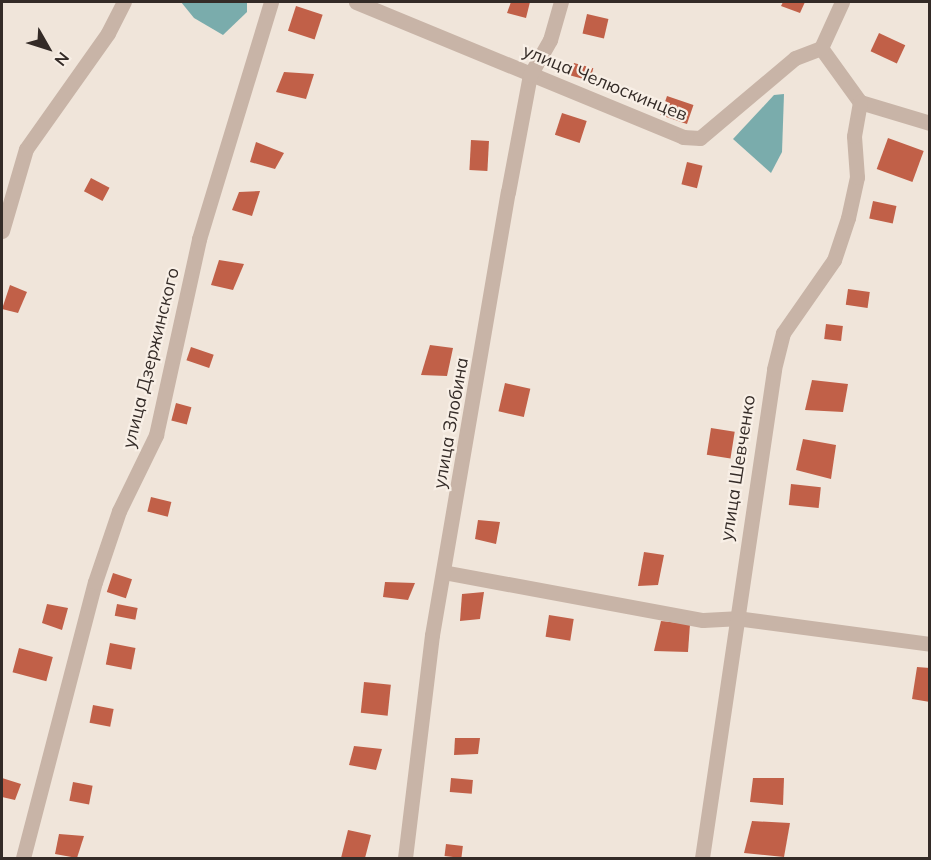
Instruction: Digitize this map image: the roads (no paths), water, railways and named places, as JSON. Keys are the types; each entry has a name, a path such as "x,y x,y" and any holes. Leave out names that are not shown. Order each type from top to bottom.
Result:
{"street":[{"path":"2,231 26,149 108,33 124,2"},
{"name":"улица Дзержинского","path":"23,858 95,582 119,511 156,435 199,239 271,2"},
{"name":"улица Челюскинцев","path":"356,2 683,137 700,138 795,58 821,48"},
{"name":"улица Злобина","path":"405,858 443,572 530,75 550,40 561,2"},
{"path":"842,2 821,48 860,102 930,123"},
{"name":"улица Шевченко","path":"702,858 774,369 783,333 834,260 848,218 857,177 854,136 860,102"},
{"path":"443,572 596,604 703,620 736,618 930,644"}],"water":[{"path":"181,2 247,2 247,12 223,35 194,18"},
{"path":"784,94 782,152 771,173 733,139 774,95"}]}
